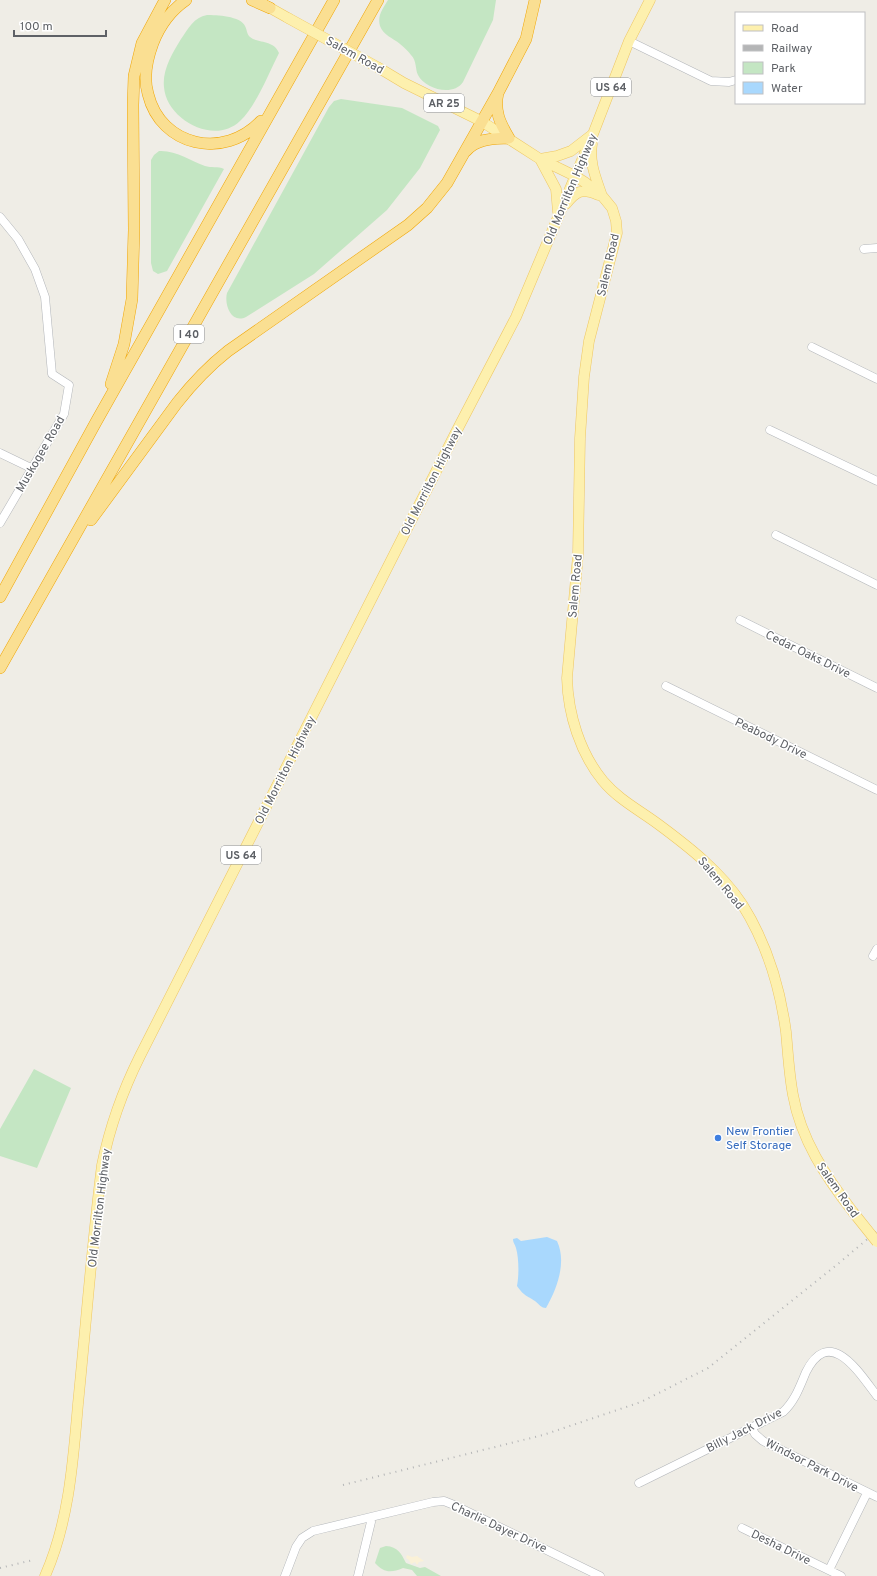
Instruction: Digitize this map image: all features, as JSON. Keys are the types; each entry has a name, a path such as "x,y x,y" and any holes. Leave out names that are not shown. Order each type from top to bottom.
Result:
{"highway":[{"path":"96,422 121,356 132,305 134,230 132,105 134,76 142,44 165,0"},
{"path":"186,0 172,11 162,23 153,43 148,60 146,72 147,90 151,104 161,120 173,131 190,140 205,144 219,144 234,140 247,134 272,109"},
{"path":"252,0 270,8"},
{"path":"0,597 96,422 334,0"},
{"name":"I 40","path":"0,668 378,0"},
{"path":"62,560 170,412 200,375 228,350 387,240 419,216 439,194 498,93 526,39 535,0"},
{"path":"458,163 469,148 475,143 484,140 509,138 498,116 496,102 498,93"}],"main road":[{"name":"AR 25","path":"256,0 270,8"},
{"name":"Old Morrilton Highway","path":"45,1576 62,1524 70,1485 101,1170 110,1127 118,1105 143,1049 516,316 594,134 629,41 650,0"},
{"name":"Salem Road","path":"270,8 404,83 481,121 540,159 575,176 603,197 612,208 616,221 616,233 589,341 584,377 580,438 578,555 567,678 568,696 576,731 587,757 603,781 617,795 684,843 717,873 741,903 752,920 769,960 781,1002 793,1095 806,1137 818,1162 834,1187 877,1242"},
{"path":"559,214 556,189 540,159 557,156 571,151 594,134"},
{"path":"594,134 590,153 591,161 594,174 603,197"},
{"path":"559,214 577,193 587,191 603,197"}],"street":[{"path":"629,41 711,81 729,82 735,80"},
{"name":"Muskogee Road","path":"0,216 18,239 35,269 45,297 50,366 52,374 69,385 64,414 0,523"},
{"path":"864,249 877,248"},
{"path":"812,347 877,379"},
{"path":"770,430 877,482"},
{"path":"0,453 31,468"},
{"path":"776,534 877,585"},
{"name":"Cedar Oaks Drive","path":"740,620 877,688"},
{"name":"Peabody Drive","path":"666,686 877,790"},
{"name":"Billy Jack Drive","path":"639,1483 783,1412 792,1402 810,1365 826,1353 844,1356 850,1361 877,1396"},
{"name":"Windsor Park Drive","path":"752,1428 755,1434 763,1441 877,1498"},
{"path":"829,1570 867,1493"},
{"name":"Charlie Dayer Drive","path":"285,1576 296,1547 302,1538 313,1531 422,1504 444,1502 454,1505 600,1576"},
{"path":"358,1576 371,1522 370,1518"},
{"name":"Desha Drive","path":"742,1528 841,1576"}],"green space":[{"path":"388,0 496,0 493,20 463,82 458,87 446,90 439,89 422,80 417,73 413,57 403,46 381,29 379,19 382,9"},
{"path":"207,15 216,15 239,20 245,26 248,35 251,38 271,44 279,53 262,89 246,115 229,128 217,131 205,130 182,118 173,109 167,99 164,87 166,68 178,44 198,18"},
{"path":"341,99 402,108 438,126 440,130 420,168 387,210 314,274 246,317 236,318 228,308 226,298 227,293 329,107 334,101"},
{"path":"159,151 171,152 205,166 224,169 167,271 158,274 153,271 151,263 151,160"},
{"path":"34,1069 71,1088 37,1168 0,1156 0,1129"},
{"path":"386,1546 399,1551 406,1563 420,1568 425,1567 441,1576 417,1576 412,1570 403,1568 395,1571 381,1569 375,1563 380,1548"}],"sand":[{"path":"407,1555 412,1557 417,1556 424,1561 419,1562 417,1565 415,1562 411,1564 406,1558"}],"water":[{"path":"547,1237 557,1241 560,1249 561,1266 554,1292 546,1308 544,1308 525,1295 517,1286 518,1262 516,1247 513,1239 517,1238 521,1241"}],"railway":[{"path":"343,1485 543,1435 641,1402 708,1368 877,1231"},
{"path":"0,1568 33,1560"}],"place":[{"name":"New Frontier Self Storage","path":"718,1138"}]}
